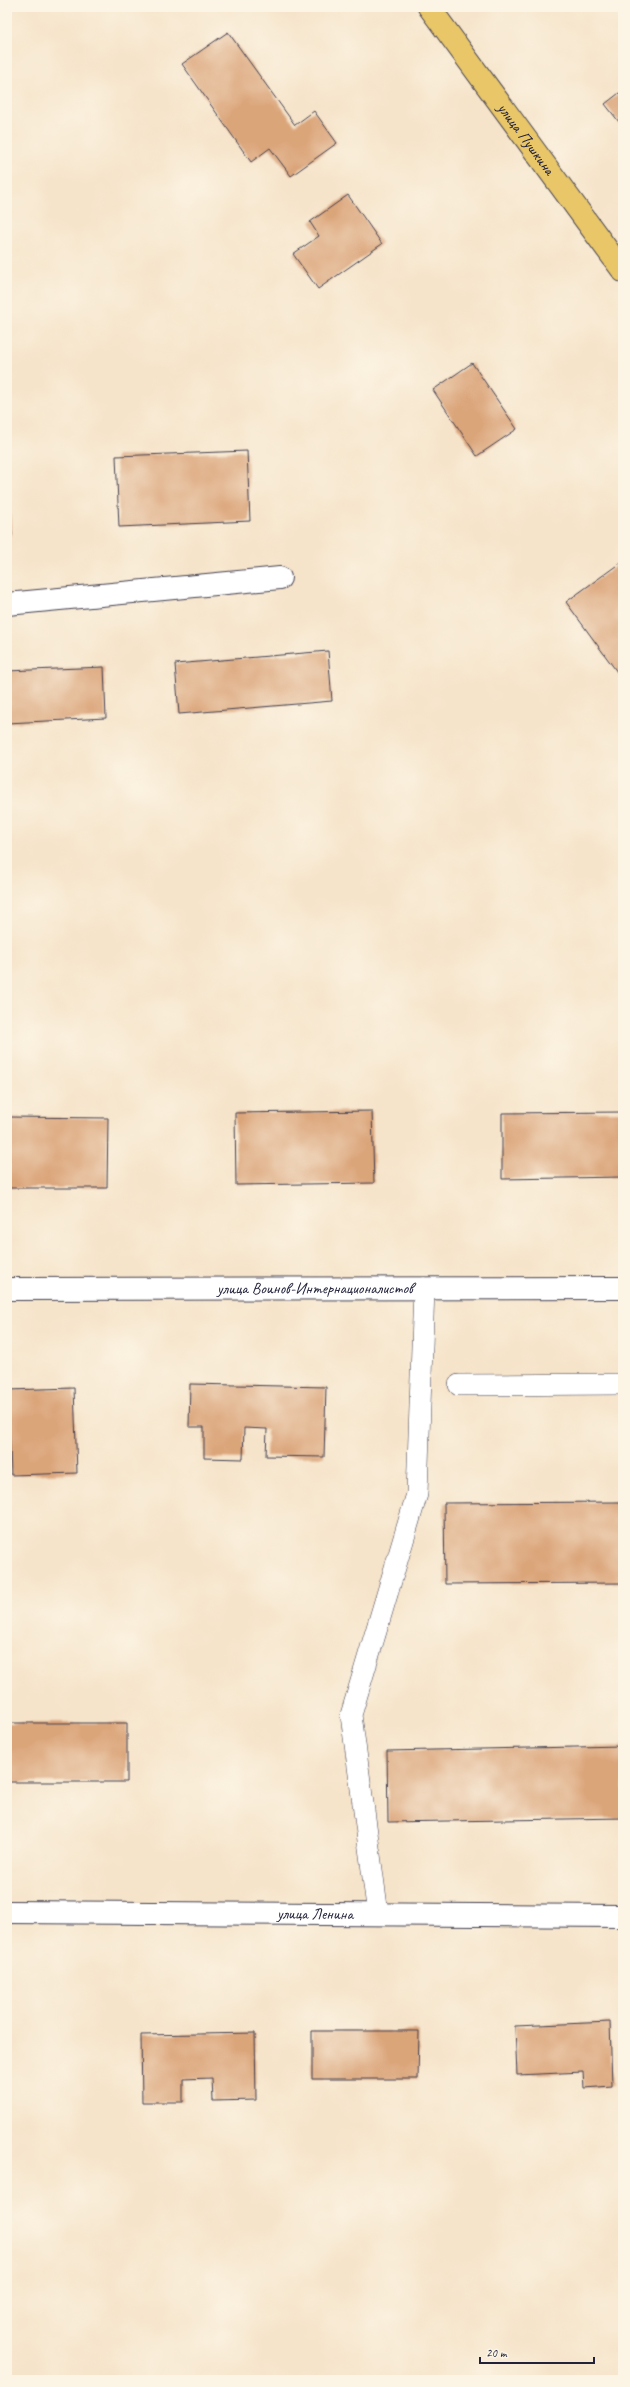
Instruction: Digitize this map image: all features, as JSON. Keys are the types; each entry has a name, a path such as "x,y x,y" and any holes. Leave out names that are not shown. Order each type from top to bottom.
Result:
{"main road":[{"name":"улица Пушкина","path":"430,7 623,271"}],"street":[{"path":"7,604 280,578"},
{"name":"улица Воинов-Интернационалистов","path":"7,1289 623,1288"},
{"name":"улица Ленина","path":"7,1912 623,1916"}],"lane":[{"path":"378,1914 351,1716 417,1494 424,1288"},
{"path":"459,1385 623,1384"}],"building":[{"path":"228,32 295,125 314,111 337,143 291,176 270,148 251,162 182,64"},
{"path":"623,90 623,127 605,104"},
{"path":"348,195 382,244 318,289 293,254 319,236 310,222"},
{"path":"472,363 517,429 477,456 433,390"},
{"path":"247,451 250,521 119,527 116,456"},
{"path":"7,477 12,535 7,535"},
{"path":"620,563 623,567 623,680 566,602"},
{"path":"328,651 332,701 179,714 175,664"},
{"path":"104,667 106,718 7,723 7,671"},
{"path":"372,1111 374,1183 236,1185 235,1113"},
{"path":"623,1112 623,1177 502,1179 502,1113"},
{"path":"7,1117 108,1118 107,1188 7,1188"},
{"path":"190,1384 326,1387 324,1457 266,1456 267,1429 244,1428 243,1459 204,1458 204,1427 189,1427"},
{"path":"74,1388 77,1473 11,1475 8,1390"},
{"path":"623,1502 623,1583 445,1584 444,1503"},
{"path":"7,1723 127,1723 127,1782 7,1782"},
{"path":"623,1746 623,1818 388,1822 387,1751"},
{"path":"610,2022 612,2086 584,2088 583,2072 517,2075 515,2026"},
{"path":"312,2031 419,2031 418,2079 312,2079"},
{"path":"255,2033 256,2100 213,2101 212,2078 183,2079 183,2102 142,2102 141,2035"}]}
